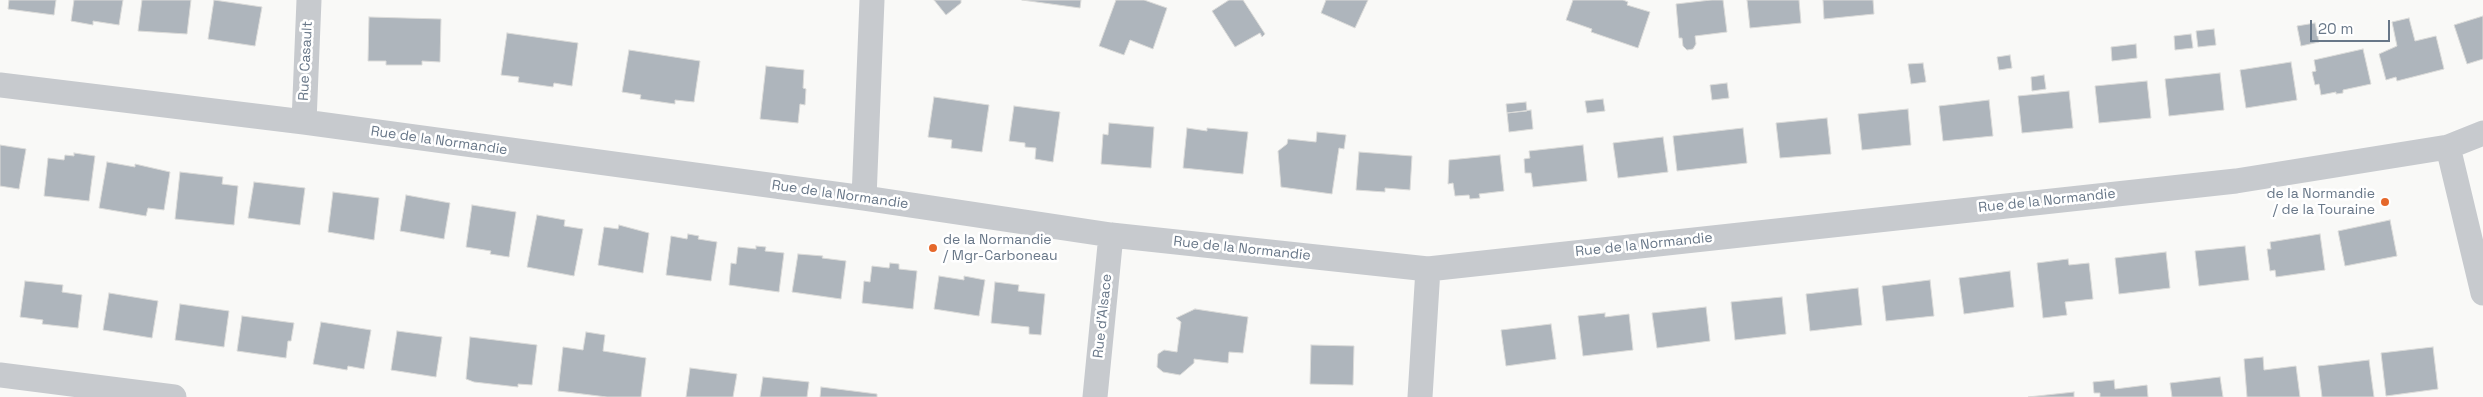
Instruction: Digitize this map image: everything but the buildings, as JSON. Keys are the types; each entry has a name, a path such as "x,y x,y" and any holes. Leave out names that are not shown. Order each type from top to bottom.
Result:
{"street":[{"name":"Rue Casault","path":"304,122 309,0"},
{"path":"864,198 872,0"},
{"name":"Rue de la Normandie","path":"0,85 304,122 864,198 1111,235 1428,269 2236,180 2448,147 2483,133"},
{"path":"2448,147 2483,293"},
{"name":"Rue d'Alsace","path":"1095,397 1111,235"},
{"path":"1420,397 1428,269"},
{"path":"0,375 174,397"}],"place":[{"name":"de la Normandie / de la Touraine","path":"2385,202"},
{"name":"de la Normandie / Mgr-Carboneau","path":"933,248"}]}
